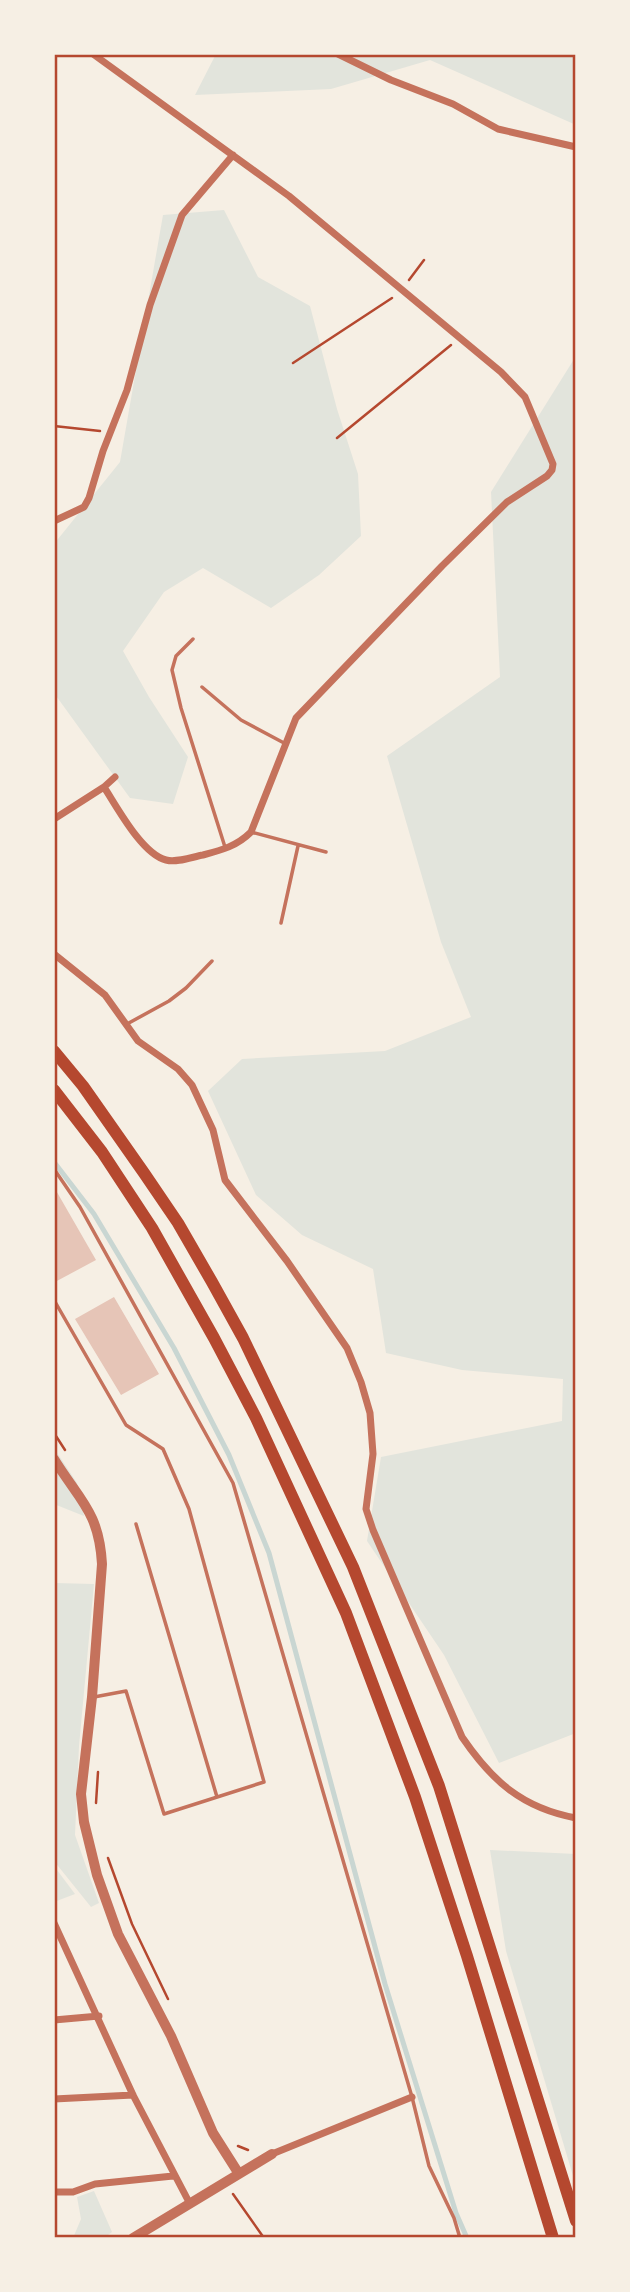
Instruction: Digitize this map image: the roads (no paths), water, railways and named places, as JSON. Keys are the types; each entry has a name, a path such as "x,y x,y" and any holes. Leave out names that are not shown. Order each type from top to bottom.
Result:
{"main road":[{"path":"54,1051 83,1086 178,1223 243,1338 354,1567 439,1786 576,2221"},
{"path":"54,1090 102,1152 152,1228 215,1338 256,1418 346,1613 415,1797 553,2238"}],"street":[{"path":"93,54 289,196 501,372 525,397 552,464 552,470 507,502 442,566 296,718 251,832 241,842 226,849 179,860 166,860 142,843 104,787"},
{"path":"338,54 391,80 453,104 498,129 576,147"},
{"path":"54,521 84,507 127,390 150,304 181,215 233,155"},
{"path":"54,819 115,777"},
{"path":"54,954 105,995 138,1041 178,1069 192,1085 213,1130 225,1180 287,1261 347,1348 370,1413 373,1454 366,1508 373,1530 463,1737 481,1765 505,1787 536,1806 576,1818"},
{"path":"54,1459 91,1511 101,1546 92,1697 81,1794 84,1822 97,1875 118,1934 171,2036 213,2133 239,2174"},
{"path":"54,1923 133,2095 190,2204"},
{"path":"54,2020 99,2016"},
{"path":"54,2099 133,2095"},
{"path":"133,2238 272,2154 412,2097"},
{"path":"54,2192 73,2192 95,2184 173,2176"}],"lane":[{"path":"193,639 176,656 172,670 178,698 226,849"},
{"path":"202,688 241,720 284,743"},
{"path":"251,832 326,852"},
{"path":"281,923 298,846"},
{"path":"127,1024 169,1001 212,961"},
{"path":"54,1169 80,1207 233,1483 412,2097 429,2166 454,2218 460,2238"},
{"path":"54,1300 126,1425 163,1449 189,1509 264,1782 164,1814 126,1691 92,1697"},
{"path":"136,1524 217,1797"}],"waterway":[{"path":"54,1162 94,1214 174,1348 229,1455 269,1553 385,1984 456,2213 467,2238"}]}
